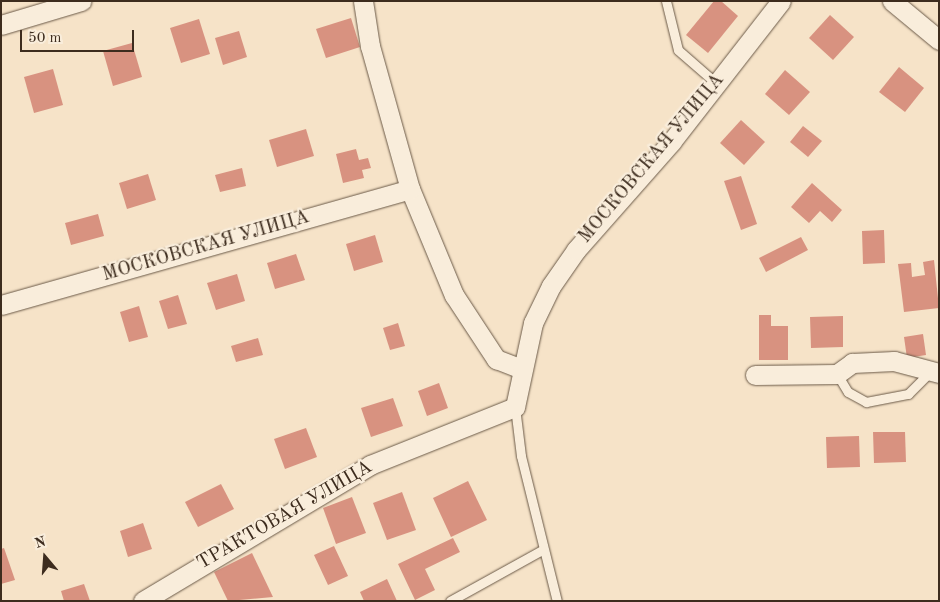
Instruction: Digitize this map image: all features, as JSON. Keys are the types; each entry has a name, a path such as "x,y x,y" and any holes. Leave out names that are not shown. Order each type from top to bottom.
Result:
{"street":[{"path":"1,25 81,1"},
{"path":"364,1 370,46 410,189 454,295 478,338 496,359 520,368"},
{"name":"МОСКОВСКАЯ УЛИЦА","path":"515,407 520,368 533,323 576,250 717,84 781,1"},
{"path":"892,1 939,40"},
{"name":"МОСКОВСКАЯ УЛИЦА","path":"1,305 410,189"},
{"path":"755,375 837,374 852,363 894,361 934,373"},
{"name":"ТРАКТОВАЯ УЛИЦА","path":"143,601 370,465 515,407"}],"lane":[{"path":"666,1 678,50 717,84"},
{"path":"837,374 848,392 866,402 908,394 934,373"},
{"path":"515,407 542,550 557,601"},
{"path":"450,601 542,550"}],"building":[{"path":"714,1 721,1 738,16 708,53 686,35"},
{"path":"830,15 854,37 833,60 809,38"},
{"path":"351,18 360,47 326,58 316,29"},
{"path":"199,19 210,54 181,63 170,28"},
{"path":"239,31 247,57 223,65 215,38"},
{"path":"132,43 142,77 113,86 103,51"},
{"path":"899,67 924,88 905,112 879,92"},
{"path":"53,69 63,105 34,113 24,77"},
{"path":"785,70 810,92 789,115 765,94"},
{"path":"741,120 765,142 744,165 720,143"},
{"path":"803,126 822,141 808,157 790,142"},
{"path":"306,129 314,156 277,167 269,140"},
{"path":"356,149 359,160 368,158 371,168 362,170 364,178 343,183 336,154"},
{"path":"242,168 246,186 220,192 215,175"},
{"path":"148,174 156,200 127,209 119,183"},
{"path":"741,176 757,224 741,230 724,181"},
{"path":"812,183 842,210 832,222 820,211 809,223 791,207"},
{"path":"98,214 104,236 71,245 65,223"},
{"path":"884,230 885,263 863,264 862,231"},
{"path":"375,235 383,262 354,271 346,244"},
{"path":"801,237 808,250 766,272 759,258"},
{"path":"296,254 305,280 275,289 267,263"},
{"path":"934,260 939,308 904,312 898,264 911,263 912,277 925,275 923,262"},
{"path":"237,274 245,301 216,310 207,283"},
{"path":"178,295 187,324 168,329 159,301"},
{"path":"139,306 148,337 129,342 120,312"},
{"path":"759,315 771,315 771,326 788,326 788,360 759,360"},
{"path":"843,316 843,347 811,348 810,317"},
{"path":"398,323 405,346 390,350 383,328"},
{"path":"923,334 926,355 907,358 904,337"},
{"path":"258,338 263,355 236,362 231,346"},
{"path":"439,383 448,408 427,416 418,391"},
{"path":"393,398 403,426 371,437 361,408"},
{"path":"306,428 317,457 285,469 274,439"},
{"path":"873,432 905,432 906,462 874,463"},
{"path":"859,436 860,467 827,468 826,437"},
{"path":"468,481 487,520 451,537 433,498"},
{"path":"221,484 234,509 198,527 185,502"},
{"path":"402,492 416,530 387,540 373,503"},
{"path":"352,497 366,533 336,544 323,508"},
{"path":"143,523 152,549 128,557 120,531"},
{"path":"453,538 460,552 425,569 435,590 415,600 398,564"},
{"path":"334,546 348,576 328,585 314,555"},
{"path":"4,548 15,580 1,584 1,549"},
{"path":"252,553 273,597 228,601 214,572"},
{"path":"387,579 397,601 364,601 360,592"},
{"path":"84,584 90,601 64,601 61,591"}]}
